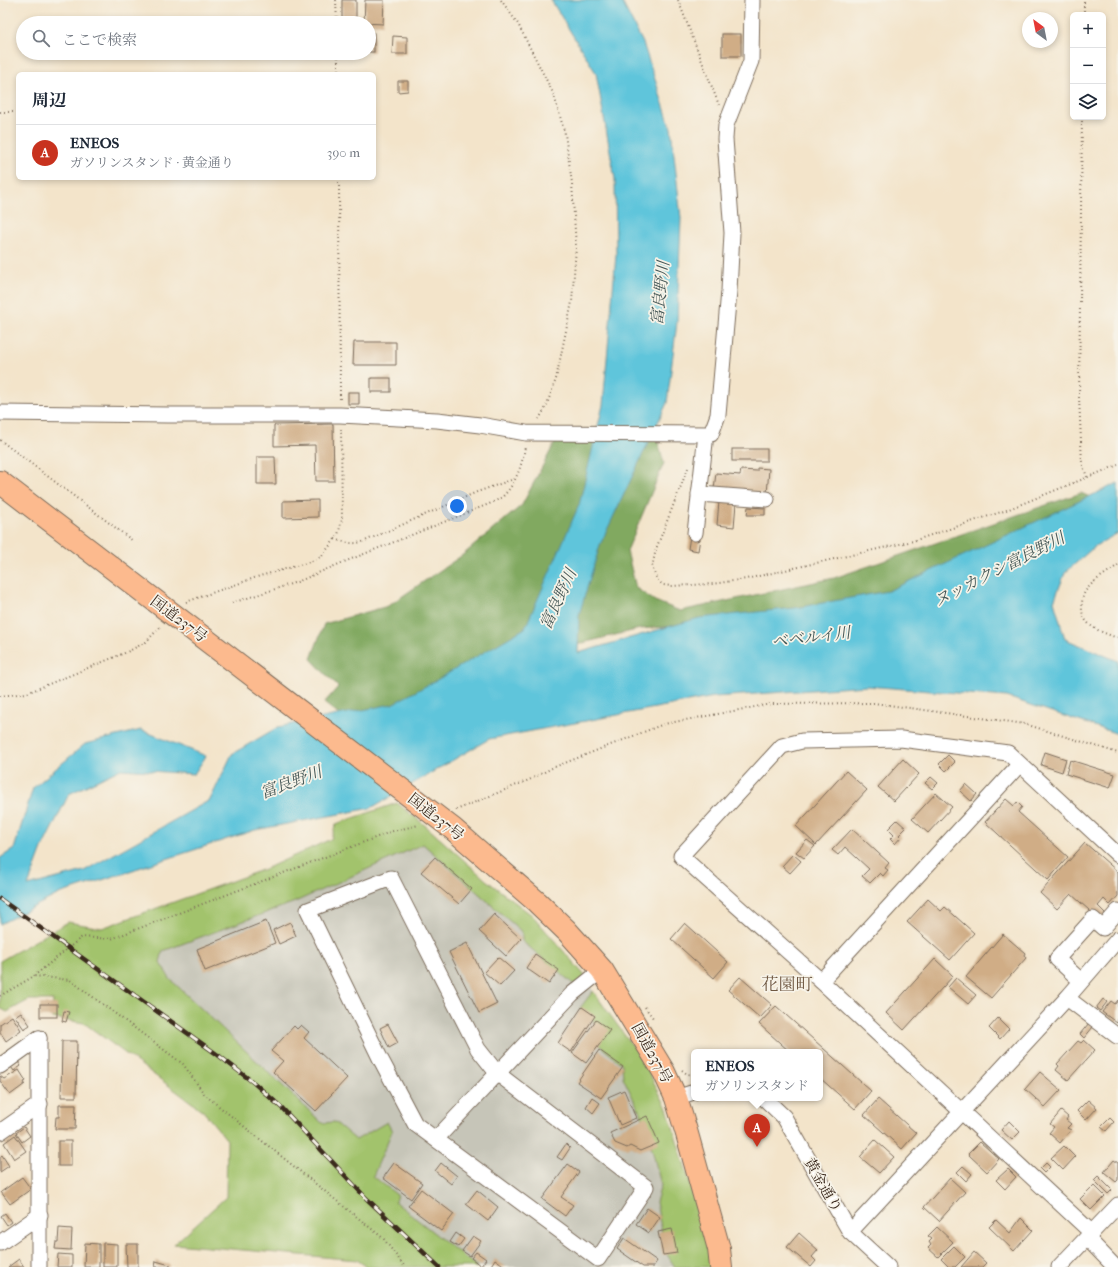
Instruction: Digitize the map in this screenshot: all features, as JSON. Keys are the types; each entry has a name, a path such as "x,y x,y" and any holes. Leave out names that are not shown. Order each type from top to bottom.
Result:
{"highway":[{"name":"国道237号","path":"0,482 274,692 421,815 453,829 538,902 567,931 602,970 643,1034 664,1072 685,1095 719,1249 721,1267"}],"street":[{"path":"0,413 340,415 437,420 531,433 702,439 711,434 718,416 732,233 725,139 726,125 751,61 752,0"},
{"path":"695,533 702,439"},
{"path":"699,494 767,499"},
{"path":"1115,1267 1090,1235 963,1111 681,856 782,746 802,741 901,739 1008,753 1019,765 1118,855"},
{"path":"821,981 1019,765"},
{"path":"391,878 478,1050 497,1073 646,1187 598,1259 436,1139 416,1124 380,1058 308,910 391,878"},
{"path":"1081,981 1057,959 1093,919 1102,928 1118,911"},
{"path":"850,1232 1067,998 1118,939"},
{"path":"436,1139 572,994 602,970"},
{"path":"1067,998 1117,1036 1118,1035"},
{"path":"0,1066 39,1038 39,1267"},
{"name":"黄金通り","path":"767,1101 784,1117 850,1232 888,1267"},
{"path":"0,1132 40,1104"},
{"path":"1059,1267 1118,1205"},
{"path":"0,1243 40,1215"}],"path":[{"path":"336,0 337,16"},
{"path":"232,603 297,582 489,504 505,494 523,459 531,433 546,407 556,379 572,302 576,247 571,176 565,134 554,95 518,24 501,0"},
{"path":"678,0 706,68 726,125"},
{"path":"1084,0 1084,12"},
{"path":"338,60 338,72"},
{"path":"0,112 16,112"},
{"path":"1082,120 1079,397 1082,463 1087,478"},
{"path":"0,696 27,693 146,642 183,603 260,576 310,562 322,556 335,539 342,519 340,415 340,180"},
{"path":"0,440 133,541"},
{"path":"688,467 656,548 652,567 657,580 663,584 671,586 712,584 746,578 913,541 1004,511 1118,465"},
{"path":"335,539 349,544 356,544 365,541 477,492 514,479"},
{"path":"1118,565 1088,587 1082,598 1081,609 1084,619 1091,626 1101,632 1118,638"},
{"path":"0,996 34,976 82,937 111,939 393,832 421,815"},
{"path":"34,976 70,980 183,1064 205,1095 383,1238 405,1267"}],"shaded area":[{"path":"424,844 522,932 522,941 586,977 593,991 580,1008 604,1031 598,1044 622,1064 623,1077 646,1125 661,1185 656,1202 666,1253 675,1267 477,1267 395,1202 397,1195 373,1175 391,1131 387,1122 356,1140 335,1122 322,1123 170,979 160,962 163,951 295,902"}],"green space":[{"path":"653,424 664,463 627,551 636,588 655,601 680,611 834,578 1081,493 1097,500 928,593 810,615 640,629 574,645 363,716 339,715 324,703 338,687 311,659 324,624 388,606 464,554 522,505 560,433"},
{"path":"397,803 427,827 486,880 533,916 586,977 578,988 522,941 522,932 423,844 295,902 163,951 160,962 170,979 322,1123 335,1122 356,1140 387,1122 392,1131 373,1176 397,1195 395,1202 477,1267 367,1267 357,1260 174,1244 226,1197 227,1140 203,1111 84,1023 52,1018 53,1000 29,1000 7,1012 0,1008 0,961 68,922 102,928 265,869 331,839 336,824"},
{"path":"593,991 628,1040 638,1051 667,1108 711,1251 710,1267 675,1267 666,1253 656,1202 661,1185 646,1125 623,1077 622,1064 598,1044 604,1031 580,1008"}],"water":[{"path":"551,0 621,0 643,43 671,128 681,218 677,322 667,403 600,545 579,615 578,653 699,618 795,608 888,591 1118,483 1118,533 1095,546 1065,573 1054,601 1065,639 1118,661 1118,734 1007,697 867,686 714,697 489,739 371,808 255,830 59,894 0,924 0,858 14,849 33,788 85,744 141,730 206,756 194,774 121,769 69,794 43,846 28,886 84,871 210,800 232,754 278,727 392,704 435,681 525,628 579,505 603,405 616,255 615,179 596,73"}],"building":[{"path":"342,0 356,0 356,16 342,16"},
{"path":"365,0 384,0 383,24 376,24 376,16 364,16"},
{"path":"722,34 741,34 741,56 722,56"},
{"path":"393,36 407,37 407,54 392,54"},
{"path":"398,81 408,81 408,91 398,92"},
{"path":"354,342 396,342 396,365 353,365"},
{"path":"371,378 391,378 391,392 371,392"},
{"path":"348,392 359,392 359,404 348,404"},
{"path":"333,424 334,481 316,481 315,445 274,446 274,425"},
{"path":"732,449 767,449 767,461 732,461"},
{"path":"257,457 275,457 276,484 257,484"},
{"path":"757,468 769,469 767,494 714,489 716,473 740,475 741,470 757,471"},
{"path":"318,500 318,517 283,518 283,501"},
{"path":"719,501 736,503 734,527 717,525"},
{"path":"748,507 765,508 765,515 747,515"},
{"path":"690,536 700,538 698,551 688,549"},
{"path":"1045,752 1066,759 1062,772 1041,765"},
{"path":"948,755 955,762 946,771 939,764"},
{"path":"903,759 919,774 894,801 878,787"},
{"path":"1070,760 1115,774 1110,788 1066,774"},
{"path":"846,771 867,790 816,845 796,826"},
{"path":"931,777 938,783 932,789 925,783"},
{"path":"966,784 977,794 971,801 960,791"},
{"path":"936,793 952,807 928,833 912,819"},
{"path":"1006,799 1014,806 1017,802 1022,807 1018,812 1068,857 1048,880 985,822"},
{"path":"897,820 906,828 899,835 901,837 895,844 890,839 894,835 888,829"},
{"path":"852,829 889,863 885,868 888,870 883,876 880,873 870,883 862,876 869,869 845,847 838,855 832,850"},
{"path":"807,840 815,846 804,858 796,852"},
{"path":"1085,843 1118,872 1118,896 1110,905 1104,899 1098,906 1105,913 1103,918 1098,918 1071,894 1057,909 1040,893"},
{"path":"793,854 801,861 790,873 782,866"},
{"path":"435,857 472,889 459,904 421,872"},
{"path":"928,899 941,911 945,907 974,933 950,960 907,922"},
{"path":"494,914 521,939 506,956 479,931"},
{"path":"266,921 275,943 205,971 197,949"},
{"path":"290,922 296,936 279,944 273,930"},
{"path":"685,923 728,962 714,978 671,939"},
{"path":"1003,934 1025,953 1024,955 1026,958 991,998 966,977"},
{"path":"467,943 497,1004 479,1013 449,952"},
{"path":"535,954 559,970 549,984 526,968"},
{"path":"498,957 514,971 500,986 484,972"},
{"path":"935,959 953,976 904,1030 886,1013"},
{"path":"740,977 772,1005 760,1018 728,990"},
{"path":"956,978 976,995 968,1004 948,987"},
{"path":"1103,999 1107,1002 1100,1011 1096,1008"},
{"path":"1118,1000 1117,1023 1102,1012 1111,1001 1115,1004"},
{"path":"40,1004 57,1004 57,1017 40,1017"},
{"path":"776,1006 871,1091 855,1109 823,1081 823,1049 787,1049 759,1024"},
{"path":"582,1007 595,1016 571,1052 558,1043"},
{"path":"64,1011 69,1012 66,1022 62,1021"},
{"path":"21,1012 30,1025 24,1029 15,1016"},
{"path":"12,1016 21,1030 6,1041 0,1032 0,1024"},
{"path":"998,1018 1009,1029 1000,1039 989,1028"},
{"path":"596,1020 610,1030 586,1063 572,1053"},
{"path":"1089,1023 1093,1027 1084,1038 1080,1034"},
{"path":"388,1024 398,1043 389,1048 380,1028"},
{"path":"301,1025 309,1032 304,1038 347,1078 316,1111 273,1072 283,1061 271,1051 294,1026 297,1029"},
{"path":"1084,1040 1095,1050 1068,1080 1056,1070 1059,1066 1057,1064 1078,1041 1081,1043"},
{"path":"62,1041 77,1041 76,1097 61,1097"},
{"path":"599,1050 623,1067 601,1098 577,1082"},
{"path":"18,1062 21,1066 14,1071 11,1067"},
{"path":"19,1070 26,1081 24,1082 25,1084 10,1095 0,1081 0,1076 4,1079"},
{"path":"1040,1072 1061,1090 1045,1107 1025,1089"},
{"path":"624,1090 636,1118 620,1125 608,1097"},
{"path":"592,1097 600,1103 593,1113 586,1107"},
{"path":"878,1099 916,1133 902,1149 864,1115"},
{"path":"1088,1100 1097,1108 1086,1120 1077,1111"},
{"path":"59,1105 76,1105 75,1129 55,1129 56,1117 59,1117"},
{"path":"1061,1111 1068,1117 1066,1120 1071,1124 1067,1128 1071,1130 1060,1143 1049,1133 1054,1127 1050,1124"},
{"path":"647,1116 659,1143 640,1151 630,1146 627,1148 615,1143 610,1133"},
{"path":"1110,1118 1114,1122 1106,1131 1101,1127"},
{"path":"1009,1121 1020,1132 1012,1140 1001,1130"},
{"path":"24,1127 30,1136 22,1142 16,1133"},
{"path":"15,1135 26,1151 14,1159 4,1143"},
{"path":"875,1140 894,1157 879,1173 860,1157"},
{"path":"58,1141 71,1141 71,1166 58,1166"},
{"path":"980,1142 999,1159 987,1172 968,1154"},
{"path":"566,1144 570,1148 562,1160 557,1157"},
{"path":"1064,1146 1075,1157 1063,1170 1051,1158"},
{"path":"2,1155 9,1166 0,1172 0,1157"},
{"path":"1114,1160 1118,1163 1118,1180 1116,1182 1104,1172"},
{"path":"394,1163 422,1183 411,1199 383,1178"},
{"path":"441,1163 457,1176 451,1184 435,1171"},
{"path":"1046,1163 1050,1167 1044,1173 1040,1169"},
{"path":"568,1164 579,1172 561,1197 573,1205 565,1216 542,1199"},
{"path":"963,1166 972,1174 966,1181 957,1172"},
{"path":"1008,1169 1016,1177 1005,1189 996,1180"},
{"path":"1098,1176 1112,1190 1108,1194 1094,1180"},
{"path":"22,1177 31,1189 10,1204 1,1192"},
{"path":"950,1178 965,1192 939,1221 924,1207"},
{"path":"1094,1185 1105,1196 1091,1210 1080,1199"},
{"path":"421,1189 454,1214 441,1231 408,1206"},
{"path":"477,1190 498,1207 488,1221 466,1204"},
{"path":"647,1208 660,1217 649,1233 636,1224"},
{"path":"5,1213 11,1222 7,1225 1,1216"},
{"path":"1021,1218 1033,1230 1014,1251 989,1227 996,1220 1010,1233"},
{"path":"937,1227 953,1242 938,1257 928,1248 931,1245 929,1242 932,1239 928,1236"},
{"path":"59,1228 72,1229 71,1250 55,1249 56,1242 58,1242"},
{"path":"672,1229 677,1253 663,1255 658,1232"},
{"path":"456,1233 464,1239 458,1247 450,1242"},
{"path":"799,1233 818,1250 812,1257 816,1261 811,1267 787,1247"},
{"path":"473,1236 481,1241 470,1256 462,1251"},
{"path":"624,1238 657,1261 653,1267 643,1267 617,1249"},
{"path":"85,1243 99,1244 99,1267 84,1267"},
{"path":"103,1243 117,1244 117,1267 103,1267"},
{"path":"126,1244 138,1244 138,1267 127,1267"},
{"path":"954,1246 965,1257 955,1267 949,1267 941,1259"},
{"path":"476,1252 486,1259 481,1266 471,1258"},
{"path":"974,1252 986,1263 982,1267 961,1267"},
{"path":"58,1254 72,1255 72,1267 57,1267"},
{"path":"19,1259 24,1267 8,1267"},
{"path":"495,1259 506,1267 490,1267"},
{"path":"156,1261 170,1265 170,1267 155,1267"}],"railway":[{"path":"0,899 218,1055 254,1083 282,1108 366,1198 439,1267"}],"place":[{"name":"ENEOS","path":"757,1147"}],"district":[{"name":"花園町","path":"787,984"}],"water label":[{"name":"富良野川","path":"660,293"},
{"name":"ヌッカクシ富良野川","path":"999,569"},
{"name":"富良野川","path":"558,599"},
{"name":"ベベルイ川","path":"811,637"},
{"name":"富良野川","path":"291,782"}]}
